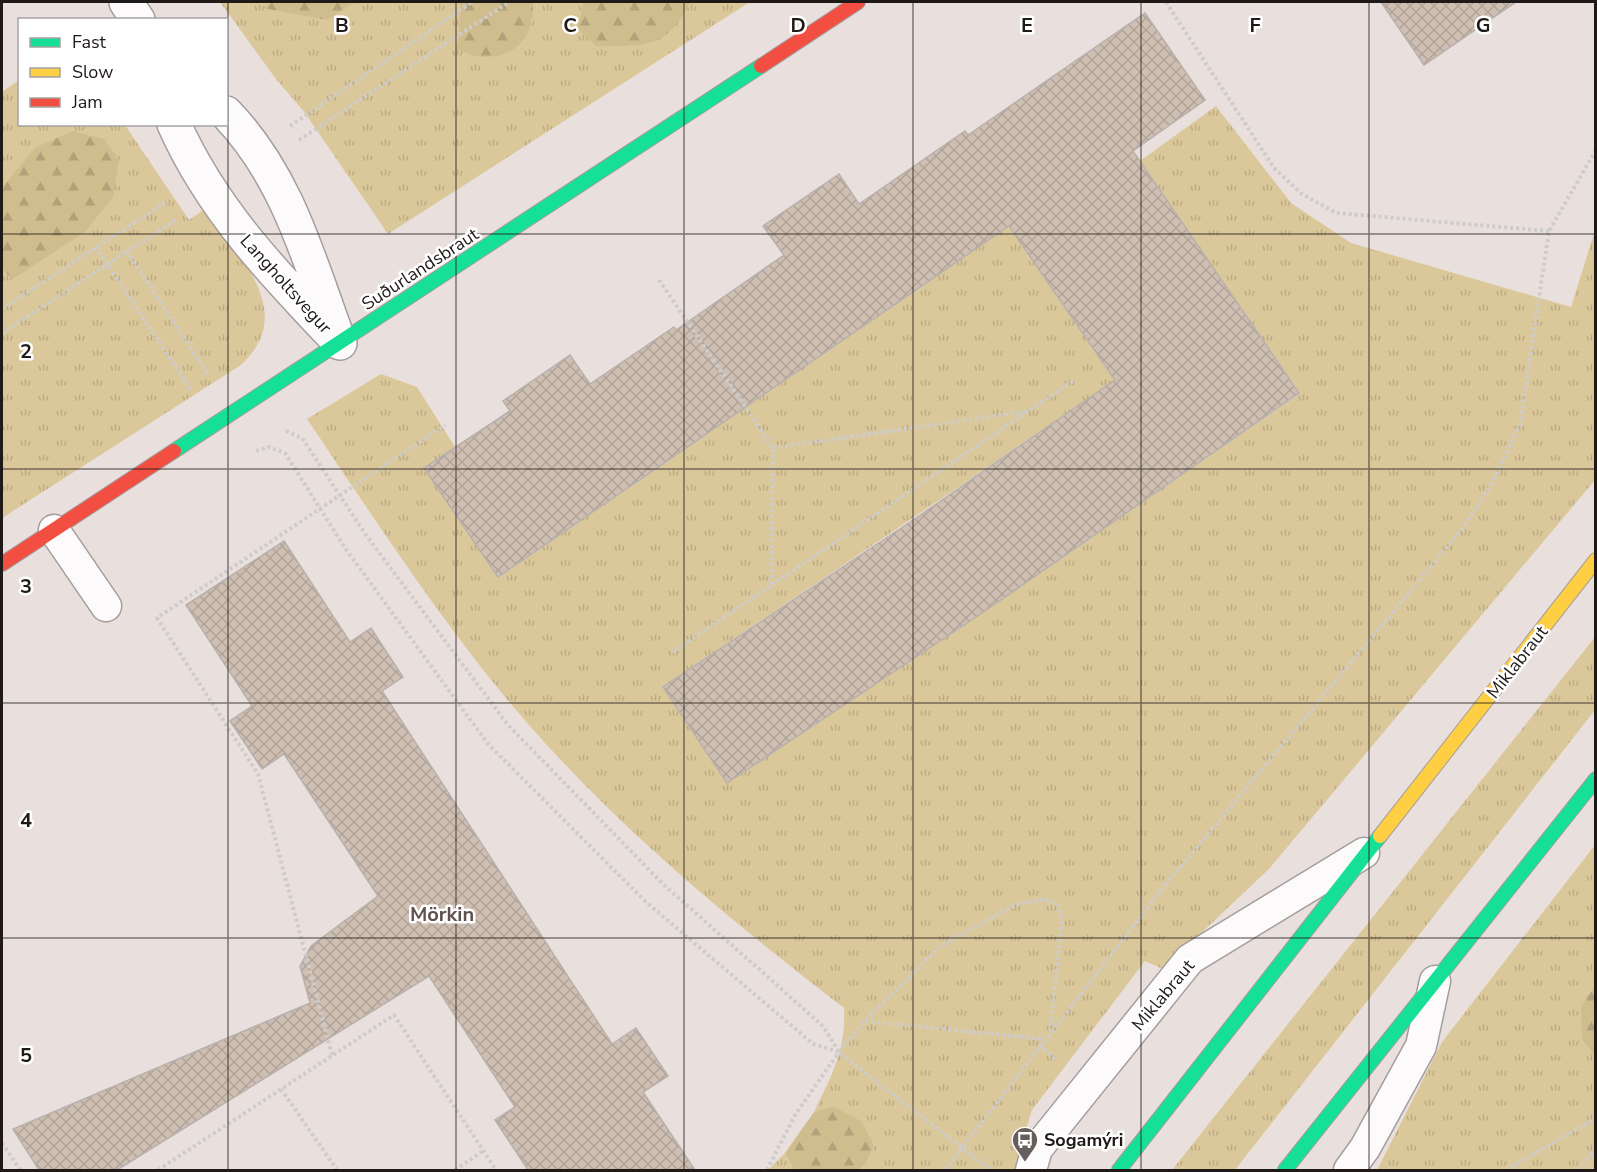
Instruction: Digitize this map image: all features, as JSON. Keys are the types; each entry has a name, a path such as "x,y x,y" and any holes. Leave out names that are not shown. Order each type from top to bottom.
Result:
{"main road":[{"name":"Suðurlandsbraut","path":"2,564 858,2"},
{"name":"Miklabraut","path":"1119,1170 1596,560"},
{"path":"1285,1170 1596,779"}],"street":[{"path":"126,2 137,18"},
{"name":"Langholtsvegur","path":"228,115 256,147 276,179 291,210 340,343"},
{"name":"Langholtsvegur","path":"175,126 202,181 233,225 340,343"}],"lane":[{"path":"54,530 106,606"},
{"name":"Miklabraut","path":"1031,1170 1037,1149 1190,959 1372,848"},
{"path":"1349,1170 1365,1148 1421,1046 1435,981"}],"path":[{"path":"283,131 472,2"},
{"path":"292,145 508,2"},
{"path":"1166,2 1274,168 1302,194 1336,213 1549,231"},
{"path":"945,1170 1162,888 1463,528 1493,482 1520,424 1549,231 1596,150"},
{"path":"2,309 168,201"},
{"path":"2,333 180,218"},
{"path":"96,248 192,391"},
{"path":"128,251 211,379"},
{"path":"659,280 774,448 771,585"},
{"path":"673,652 1074,380"},
{"path":"774,448 1029,410"},
{"path":"332,1055 258,774 157,618 444,425"},
{"path":"282,430 302,438 366,535 508,724 663,884 822,1026 839,1052 991,1170"},
{"path":"253,452 269,447 285,453 345,548 488,744 646,902 813,1044 839,1052"},
{"path":"767,1170 795,1115 839,1052 865,1021 939,947 1015,905 1045,899 1058,905 1062,920 1050,1031"},
{"path":"158,1170 394,1015 495,1170"},
{"path":"865,1021 1045,1039"},
{"path":"281,1089 337,1170"},
{"path":"1506,1170 1596,1118"},
{"path":"2,1143 20,1170"},
{"path":"1579,1170 1596,1149"},
{"path":"455,1170 483,1151"}],"green space":[{"path":"220,2 750,2 388,234 305,113 276,79"},
{"path":"273,2 355,2 327,20 263,8"},
{"path":"460,2 533,2 531,25 522,42 506,53 480,57 470,54 456,49 459,37"},
{"path":"584,2 690,2 681,18 663,37 640,45 596,46 577,28"},
{"path":"18,81 18,126 126,126 189,220 205,209 233,246 257,285 264,305 264,325 257,345 241,365 2,518 2,92"},
{"path":"1216,106 1291,203 1351,243 1571,307 1595,230 1595,480 1269,869 1163,969 1145,961 1032,1110 1014,1170 858,1170 865,1165 832,1106 814,1112 832,1074 840,1050 844,1008 679,874 601,801 528,724 440,613 307,419 381,374 417,387 455,447 499,577 1009,226 1115,381 663,687 727,783 982,613 1299,394 1140,161"},
{"path":"72,131 104,139 119,159 113,197 85,232 13,279 2,269 2,188 35,148"},
{"path":"1595,637 1595,710 1235,1170 1172,1170"},
{"path":"1595,845 1595,1170 1377,1170 1442,1042"},
{"path":"1595,986 1595,1056 1582,1039 1581,1006"},
{"path":"832,1106 861,1121 874,1145 865,1165 858,1170 794,1170 785,1153 814,1112"},
{"path":"785,1153 794,1170 768,1170"}],"building":[{"path":"1381,2 1516,2 1424,65"},
{"path":"1145,13 1205,100 1133,151 1299,393 982,613 727,783 663,687 916,518 1115,380 1009,226 498,577 424,468 510,411 503,401 570,355 590,384 674,327 676,330 784,255 763,226 839,174 859,204 965,131 968,135"},
{"path":"284,541 350,642 371,628 403,677 382,691 612,1044 636,1028 668,1076 643,1092 695,1170 528,1170 495,1120 515,1107 429,976 117,1170 39,1170 13,1129 310,1003 300,966 311,946 378,896 284,754 262,769 230,721 252,706 186,605"}],"traffic: fast":[{"path":"174,451 761,66"},
{"path":"1285,1170 1596,779"},
{"path":"1119,1170 1380,836"}],"traffic: slow":[{"path":"1380,836 1596,560"}],"traffic: jam":[{"path":"761,66 858,2"},
{"path":"2,564 174,451"}],"place":[{"name":"Sogamýri","path":"1025,1163"}],"district":[{"name":"Mörkin","path":"442,914"}]}
